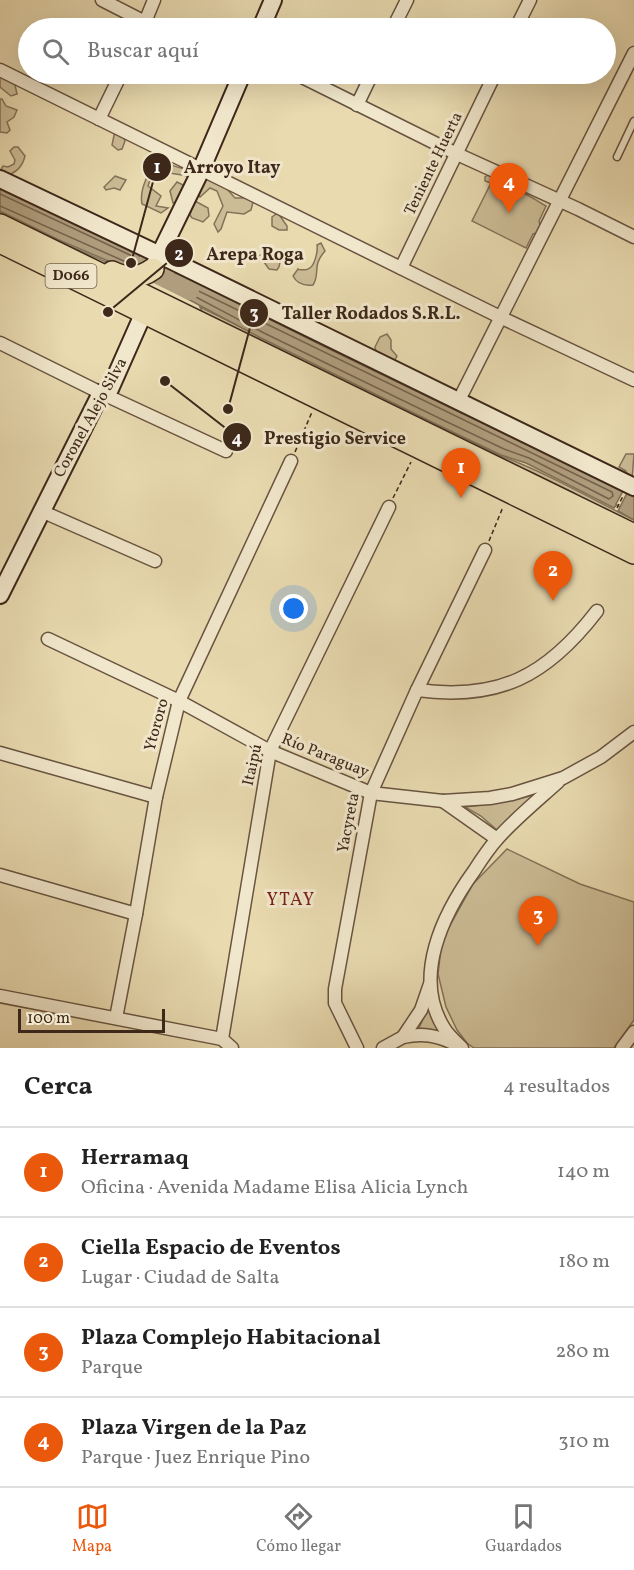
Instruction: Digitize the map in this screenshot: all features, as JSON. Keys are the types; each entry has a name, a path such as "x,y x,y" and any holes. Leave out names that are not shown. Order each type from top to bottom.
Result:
{"highway":[{"name":"D066","path":"0,225 64,256 148,278 634,535"},
{"name":"D066","path":"0,242 148,278 634,553"}],"main road":[{"path":"265,18 273,0"},
{"name":"Coronel Alejo Silva","path":"0,595 101,393 110,389 141,319 148,278 201,170 238,84"},
{"path":"0,179 148,278 458,402 630,488"}],"street":[{"path":"102,0 132,18"},
{"path":"147,18 154,0"},
{"path":"398,18 407,0"},
{"path":"521,18 530,0"},
{"path":"458,402 634,53"},
{"path":"0,70 18,79"},
{"path":"28,84 500,317 634,380"},
{"path":"99,119 116,84"},
{"path":"316,84 457,154 634,237"},
{"path":"357,105 367,84"},
{"name":"Teniente Huerta","path":"401,268 490,84"},
{"path":"0,343 226,451"},
{"name":"Ytororo","path":"116,1018 156,797 179,700 291,461"},
{"name":"Itaipú","path":"222,1039 270,752 389,507"},
{"path":"41,511 155,561"},
{"name":"Yacyreta","path":"357,1048 335,1003 335,989 371,793 417,690 485,550"},
{"path":"417,690 461,694 505,685 546,665 576,638 597,611"},
{"name":"Río Paraguay","path":"48,639 179,700 270,752 371,793 443,801 512,794 563,778 610,750 634,732"},
{"path":"0,753 156,797"},
{"path":"462,1048 444,1028 435,1006 431,983 431,966 443,923 458,894 497,839 563,778"},
{"path":"443,801 497,839"},
{"path":"0,875 136,914"},
{"path":"403,1037 421,1010 431,983"},
{"path":"0,996 222,1039 232,1048"},
{"path":"622,1048 634,1032"},
{"path":"383,1048 403,1037 421,1034 438,1036 462,1048"}],"lane":[{"path":"617,157 634,121"}],"path":[{"path":"291,461 313,408"},
{"path":"389,507 413,457"},
{"path":"615,512 630,488"},
{"path":"485,550 505,502"}],"shaded area":[{"path":"0,74 15,85 17,94 11,96 0,87"},
{"path":"0,99 6,106 17,110 14,117 7,122 10,130 7,133 0,132"},
{"path":"120,130 125,141 122,149 118,150 112,145 115,131"},
{"path":"18,147 25,156 18,169 5,177 0,171 3,166 8,167 14,164 15,160 10,151"},
{"path":"156,161 188,169 190,173 188,176 163,172 152,174 148,186 161,196 156,206 168,208 161,213 142,204 141,199 144,183"},
{"path":"488,175 546,206 539,221 537,233 533,234 526,248 472,221 491,183 485,181"},
{"path":"115,176 126,180 120,190 114,188 106,190 104,187"},
{"path":"203,178 219,180 235,198 251,198 253,202 251,210 244,214 227,212 218,232 214,224 223,206 217,191 210,188 200,197 198,194"},
{"path":"177,182 185,186 180,202 173,203 170,191"},
{"path":"195,201 208,208 209,216 203,222 190,215 191,211 188,208"},
{"path":"0,212 123,269 121,272 0,218"},
{"path":"278,213 287,226 287,230 279,230 272,226 272,217"},
{"path":"321,243 325,251 318,261 313,285 299,283 293,276 298,269 310,268 316,258 317,245"},
{"path":"266,251 281,257 277,270 269,269 264,262 257,260"},
{"path":"200,307 501,456 568,486 634,520 634,529 592,508 574,493 529,471 513,468 203,314"},
{"path":"387,334 391,340 391,349 397,356 393,363 376,352 375,347 380,337"},
{"path":"626,454 634,454 632,480 626,477 626,471 619,467"},
{"path":"538,794 498,831 481,816 465,807 509,801"},
{"path":"507,849 580,884 634,902 634,1020 614,1048 474,1048 457,1030 446,1007 438,974 442,940 473,884"},
{"path":"429,1006 440,1032 418,1030"}],"water":[{"path":"0,187 141,253 132,271 59,240 0,211"},
{"path":"175,272 623,491 616,504 620,507 616,505 614,508 526,463 501,455 261,338 167,288"},
{"path":"627,493 634,497 634,520 618,511"}],"waterway":[{"path":"139,266 190,291"}],"place":[{"name":"Plaza Virgen de la Paz","path":"509,213"},
{"name":"Arroyo Itay","path":"131,263"},
{"name":"Arepa Roga","path":"108,312"},
{"name":"Prestigio Service","path":"165,381"},
{"name":"Taller Rodados S.R.L.","path":"228,409"},
{"name":"Herramaq","path":"461,498"},
{"name":"Ciella Espacio de Eventos","path":"553,601"},
{"name":"Plaza Complejo Habitacional","path":"538,946"}],"district":[{"name":"YTAY","path":"291,900"}]}
